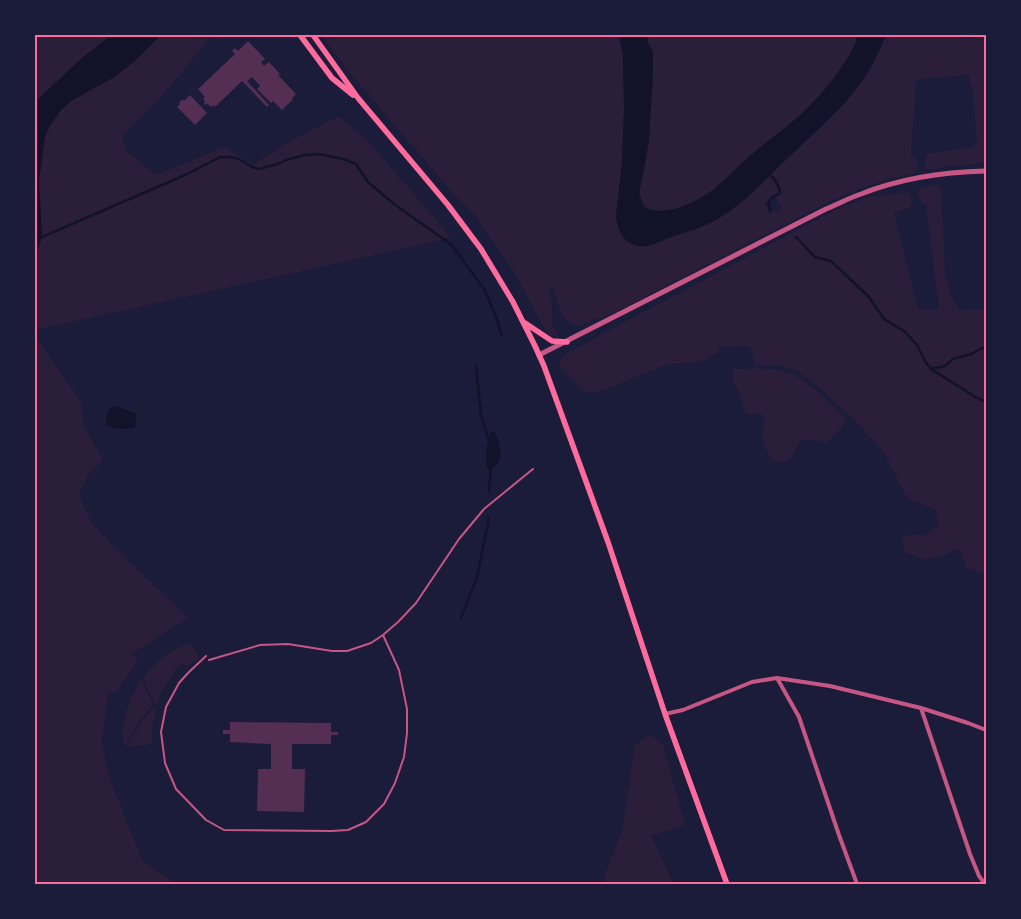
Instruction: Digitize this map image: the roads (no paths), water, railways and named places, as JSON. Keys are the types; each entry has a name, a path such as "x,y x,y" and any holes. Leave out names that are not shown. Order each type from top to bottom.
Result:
{"main road":[{"path":"300,35 332,78 358,98"},
{"path":"313,35 358,98 465,227 513,302 540,355 608,542 665,714 727,884"},
{"path":"523,322 552,341 567,342"}],"street":[{"path":"540,355 826,209 862,194 899,182 923,177 946,173 986,171"},
{"path":"665,714 683,710 752,682 777,678 830,686 921,708 986,730"},
{"path":"777,678 799,717 857,884"},
{"path":"921,708 965,841 979,876 985,884"}],"lane":[{"path":"209,660 260,645 288,644 332,651 348,651 371,643 383,636 416,604 459,539 484,509 533,469"},
{"path":"206,656 179,683 166,707 161,732 165,764 176,789 206,820 224,830 348,830 366,822 384,804 395,783 404,757 408,709 399,670 383,636"}],"waterway":[{"path":"967,35 975,37 983,35"},
{"path":"35,238 42,237 185,175 220,157 239,159 259,169 305,155 319,154 343,159 356,164 368,182 394,204 449,243 484,289 502,336"},
{"path":"769,174 775,180 780,190 780,193 770,200 770,212"},
{"path":"796,237 815,257 831,261 869,297 884,319 904,331 917,345 931,369 986,402"},
{"path":"930,368 945,366 953,359 971,354 986,346"},
{"path":"476,366 481,415 489,441"},
{"path":"489,492 491,466"},
{"path":"461,618 477,577 489,518"}]}
